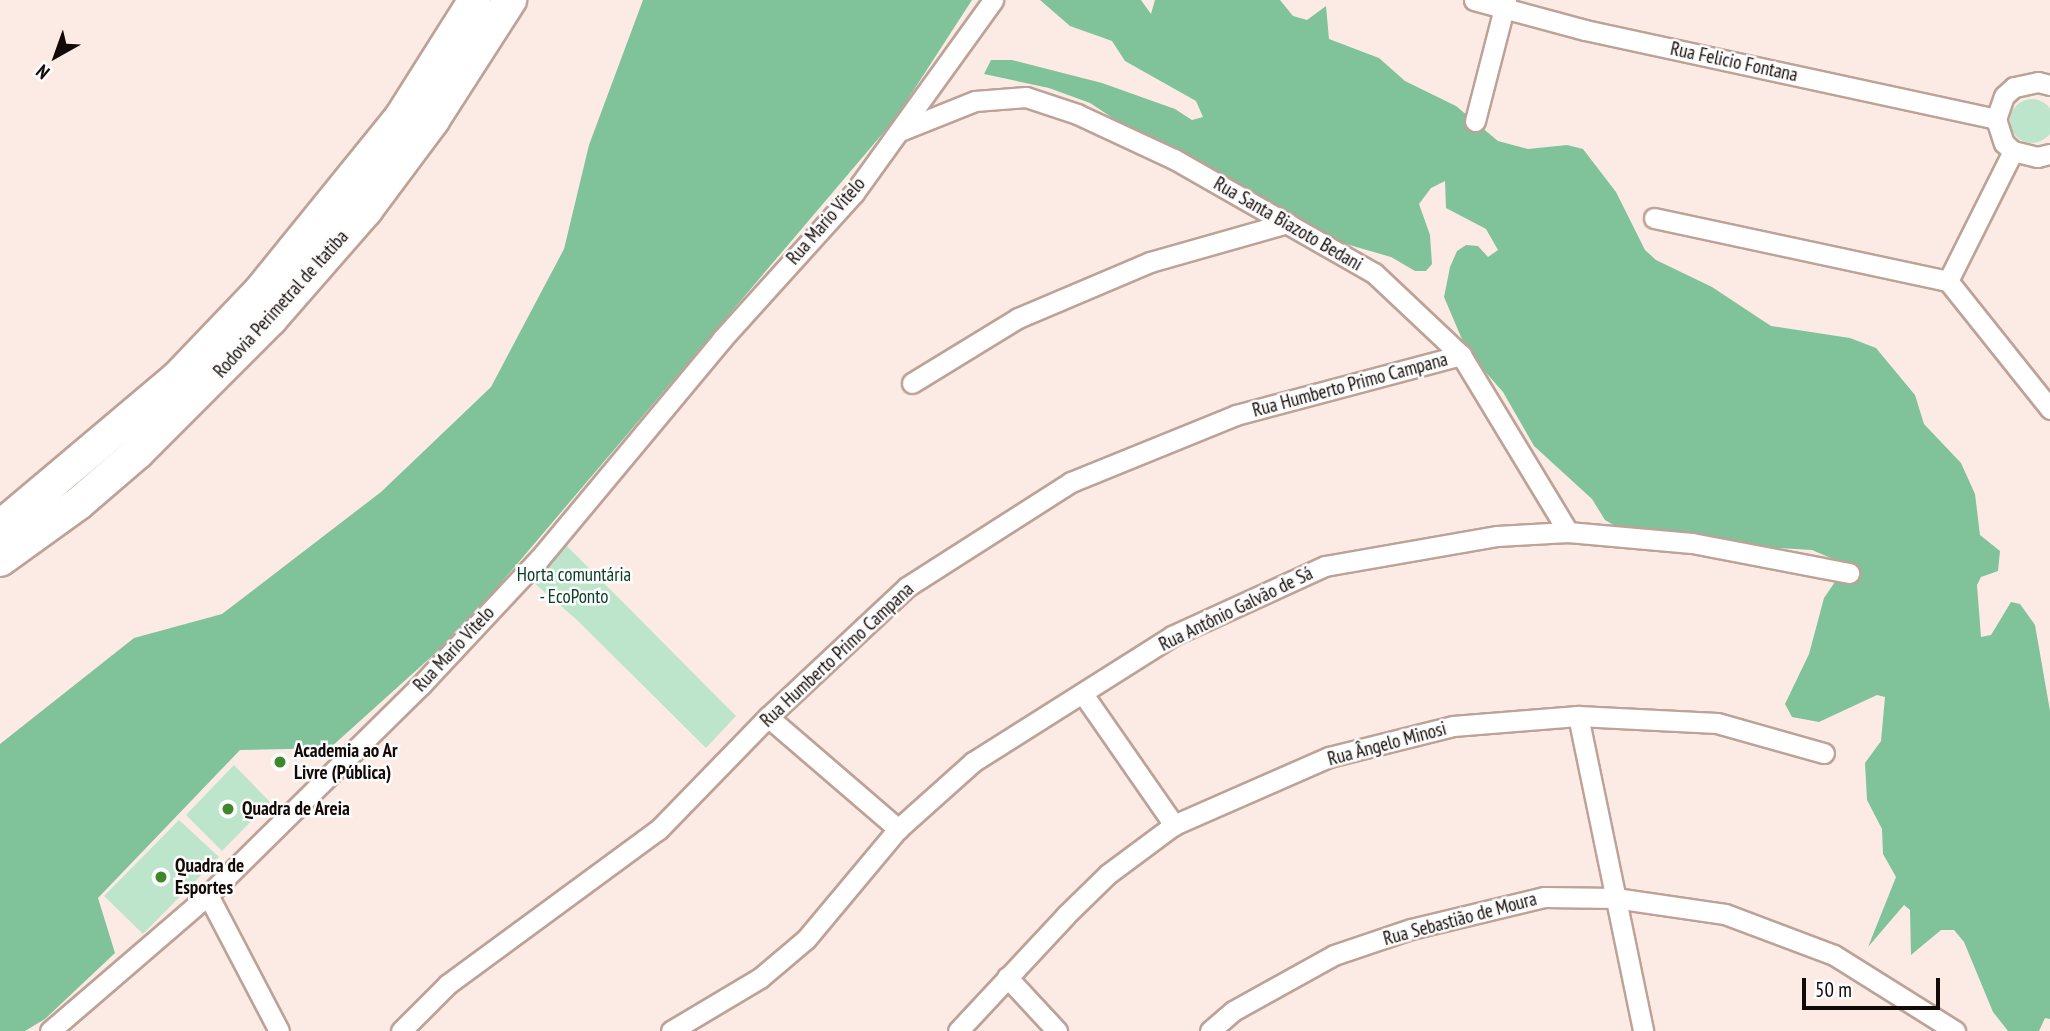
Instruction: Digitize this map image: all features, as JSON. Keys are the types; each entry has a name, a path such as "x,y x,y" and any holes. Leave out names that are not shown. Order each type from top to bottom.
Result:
{"highway":[{"name":"Rodovia Perimetral de Itatiba","path":"0,527 176,379 261,290 401,117 475,0"},
{"name":"Rodovia Perimetral de Itatiba","path":"0,560 79,503 138,452 271,319 366,210 433,120 510,0"}],"street":[{"name":"Rua Mario Vitelo","path":"50,1031 208,895 420,686 539,559 722,339 854,193 993,0"},
{"name":"Rua Felicio Fontana","path":"1474,0 1996,119"},
{"path":"1475,121 1505,5"},
{"path":"2050,85 2025,83 2014,88 2004,96 1996,119 2004,143 2013,151 2037,158 2050,154"},
{"name":"Rua Santa Biazoto Bedani","path":"898,131 975,101 1026,97 1077,114 1174,159 1374,274 1461,355 1567,532"},
{"path":"1948,281 2013,151"},
{"path":"1654,218 1948,281 2047,407 2050,426"},
{"path":"912,383 1018,318 1150,262 1288,223"},
{"name":"Rua Humberto Primo Campana","path":"401,1031 448,984 658,830 768,717 907,587 1071,482 1236,415 1461,355"},
{"name":"Rua Antônio Galvão de Sá","path":"671,1031 760,978 806,940 898,829 972,762 1172,636 1325,566 1497,536 1567,532 1692,543 1849,573"},
{"path":"1083,694 1174,825"},
{"path":"1578,716 1643,1031"},
{"name":"Rua Ângelo Minosi","path":"957,1031 1108,874 1174,825 1329,757 1453,726 1578,716 1717,723 1824,753"},
{"path":"768,717 898,829"},
{"path":"208,895 279,1031"},
{"name":"Rua Sebastião de Moura","path":"1210,1031 1233,1011 1334,955 1411,929 1544,897 1615,898 1725,914 1834,954 1955,1031"},
{"path":"1007,976 1057,1031"}],"green space":[{"path":"643,0 972,0 895,119 461,630 330,748 240,750 98,898 115,953 45,1019 25,1031 0,1031 0,744 134,638 222,614 381,492 491,387 564,249 589,145"},
{"path":"1040,0 1141,0 1151,14 1155,0 1280,0 1293,16 1307,20 1326,6 1329,39 1379,58 1405,81 1456,106 1498,141 1528,149 1567,145 1583,149 1616,192 1645,250 1656,260 1712,287 1771,326 1850,338 1876,348 1915,395 1924,424 1961,463 1975,494 1980,535 2000,551 1998,571 1981,577 1977,585 1981,637 1991,635 2011,602 2020,604 2035,625 2050,711 2050,1019 2045,1018 2039,1031 2008,1031 1993,1012 1964,942 1954,930 1941,930 1911,955 1910,910 1904,905 1868,947 1896,877 1883,854 1882,829 1867,800 1865,763 1881,741 1885,697 1877,695 1819,722 1792,717 1785,704 1809,654 1824,598 1841,573 1840,562 1812,550 1639,540 1605,520 1592,499 1534,446 1503,392 1467,351 1444,297 1450,267 1457,251 1466,245 1478,246 1488,257 1498,250 1486,229 1446,208 1445,181 1431,188 1419,204 1430,235 1432,264 1426,271 1415,271 1391,257 1315,235 1228,194 1090,103 1049,88 984,74 991,60 1012,60 1102,83 1175,109 1192,120 1203,117 1196,101 1125,61 1112,41 1070,26"},
{"path":"2032,99 2047,106 2054,121 2047,136 2032,143 2017,136 2010,121 2017,106"},
{"name":"Horta comuntária - EcoPonto","path":"566,545 736,716 706,748 577,620 533,582"},
{"name":"Quadra de Areia","path":"234,765 270,802 222,851 186,815"},
{"name":"Quadra de Esportes","path":"179,820 219,857 143,934 104,896"}],"place":[{"name":"Academia ao Ar Livre (Pública)","path":"280,762"},
{"name":"Quadra de Areia","path":"228,809"},
{"name":"Quadra de Esportes","path":"161,877"}]}
